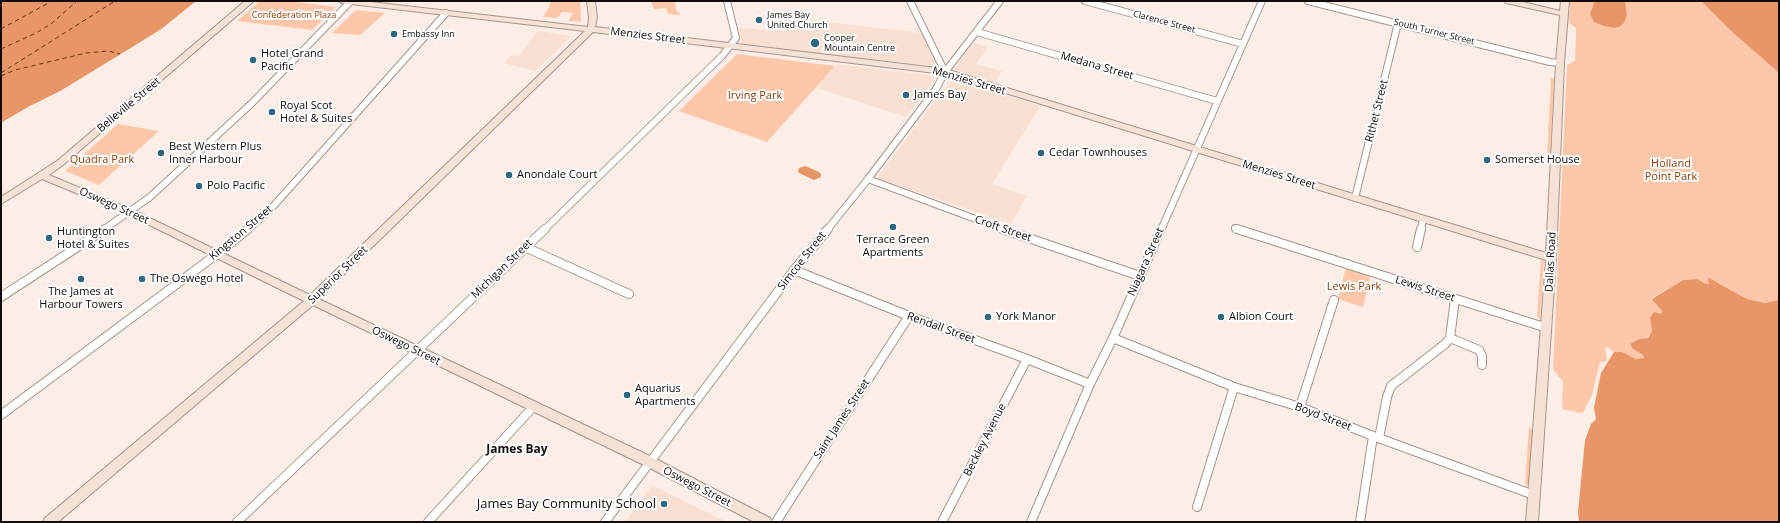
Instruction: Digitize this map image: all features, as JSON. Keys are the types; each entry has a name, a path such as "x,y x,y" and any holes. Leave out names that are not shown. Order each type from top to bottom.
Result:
{"street":[{"name":"Belleville Street","path":"1,201 43,176 68,157 156,81 189,55 250,1"},
{"name":"Menzies Street","path":"342,1 591,29 945,72 1196,151 1551,258"},
{"path":"591,1 593,17 591,29"},
{"path":"727,1 736,38 731,46"},
{"path":"910,1 945,72"},
{"name":"Simcoe Street","path":"605,522 794,270 868,179 936,89 945,72 1000,1"},
{"name":"Clarence Street","path":"1086,1 1243,44"},
{"name":"Niagara Street","path":"1034,521 1090,384 1113,338 1262,1"},
{"name":"South Turner Street","path":"1308,1 1550,62 1560,63"},
{"path":"1509,1 1564,14"},
{"name":"Dallas Road","path":"1532,522 1551,258 1560,63 1565,1"},
{"path":"1,297 130,212 150,197 252,103 350,2"},
{"name":"Kingston Street","path":"2,413 217,254 269,211 446,13"},
{"name":"Rithet Street","path":"1355,198 1398,23"},
{"name":"Superior Street","path":"49,522 312,300 591,29"},
{"name":"Medana Street","path":"977,32 1217,101"},
{"name":"Michigan Street","path":"237,522 607,169 731,46"},
{"name":"Oswego Street","path":"43,176 130,212 416,351 650,462 766,522"},
{"name":"Croft Street","path":"868,179 963,215 1140,276"},
{"path":"1417,247 1423,219"},
{"name":"Lewis Street","path":"1235,228 1546,328"},
{"path":"525,247 629,294"},
{"name":"Rendall Street","path":"794,270 909,316 1027,359 1090,384"},
{"path":"1360,522 1376,437 1391,386 1445,344 1450,338 1455,299"},
{"path":"1300,407 1334,300"},
{"name":"Saint James Street","path":"776,522 909,316"},
{"name":"Boyd Street","path":"1113,338 1234,387 1300,407 1376,437 1534,495"},
{"path":"1450,338 1479,350 1482,356 1482,365"},
{"name":"Beckley Avenue","path":"942,522 1027,359"},
{"path":"1197,506 1234,387"},
{"path":"428,522 533,407"}],"shaded area":[{"path":"1,1 196,1 160,30 124,53 47,99 30,106 1,123"},
{"path":"1595,1 1625,1 1627,15 1624,23 1619,27 1614,28 1594,22 1590,14"},
{"path":"1701,1 1779,1 1779,73 1730,30"},
{"path":"783,17 922,33 936,65 933,66 743,45 738,27 775,32"},
{"path":"538,31 572,36 535,71 504,63 511,55 519,56"},
{"path":"973,43 988,47 976,64 1002,71 994,84 953,71"},
{"path":"837,64 929,75 934,78 934,81 906,117 817,88"},
{"path":"950,81 957,81 1040,106 992,184 1027,196 1011,224 877,178"},
{"path":"805,166 819,172 821,177 814,180 799,173 799,168"},
{"path":"1709,278 1747,299 1765,303 1779,300 1779,522 1579,522 1578,512 1585,440 1591,424 1596,419 1594,408 1601,373 1614,352 1622,352 1636,359 1644,358 1643,355 1633,349 1630,344 1639,339 1648,338 1652,331 1650,318 1654,312 1661,314 1662,311 1652,299 1683,280 1697,279 1709,284"},
{"name":"James Bay Community School","path":"652,485 727,522 625,522"}],"green space":[{"name":"Confederation Plaza","path":"260,1 288,1 336,7 312,30 237,21"},
{"path":"551,1 580,1 581,22 568,21 573,13 562,12 557,18 543,17"},
{"path":"675,1 676,10 681,15 668,14 666,8 654,9 651,2"},
{"name":"Holland Point Park","path":"1570,1 1701,1 1730,30 1779,73 1779,300 1765,303 1747,299 1719,283 1708,280 1710,284 1706,285 1697,279 1683,280 1652,298 1662,311 1661,314 1650,318 1652,331 1647,338 1639,339 1630,344 1633,349 1643,355 1644,358 1636,359 1622,352 1614,352 1607,347 1605,348 1607,359 1605,362 1600,362 1592,395 1583,412 1580,413 1562,409 1563,381 1553,370 1567,65 1575,61 1576,28 1569,23"},
{"path":"356,10 385,13 360,35 332,33"},
{"name":"Irving Park","path":"737,54 835,66 767,142 679,111"},
{"path":"1551,78 1554,79 1550,156 1547,157"},
{"name":"Quadra Park","path":"118,124 159,131 99,185 65,171"},
{"path":"1541,260 1544,262 1540,319 1537,316"},
{"name":"Lewis Park","path":"1346,268 1370,276 1363,307 1338,299"},
{"path":"1529,427 1533,431 1529,484 1527,486 1525,484"}],"pier":[{"path":"160,30 162,31 125,55 48,101 31,108 1,125 1,123 62,90"}],"ferry route":[{"path":"1,29 52,1"},
{"path":"1,49 36,33 51,24 77,1"},
{"path":"1,73 115,1"},
{"path":"1,76 15,70 86,53 109,51 120,54"}],"place":[{"name":"James Bay United Church","path":"759,20"},
{"name":"Embassy Inn","path":"394,34"},
{"name":"Cooper Mountain Centre","path":"815,43"},
{"name":"Hotel Grand Pacific","path":"253,60"},
{"name":"James Bay","path":"906,95"},
{"name":"Royal Scot Hotel & Suites","path":"272,112"},
{"name":"Best Western Plus Inner Harbour","path":"161,153"},
{"name":"Cedar Townhouses","path":"1041,153"},
{"name":"Somerset House","path":"1487,160"},
{"name":"Anondale Court","path":"509,175"},
{"name":"Polo Pacific","path":"199,186"},
{"name":"Terrace Green Apartments","path":"893,227"},
{"name":"Huntington Hotel & Suites","path":"49,238"},
{"name":"The James at Harbour Towers","path":"81,279"},
{"name":"The Oswego Hotel","path":"142,279"},
{"name":"York Manor","path":"988,317"},
{"name":"Albion Court","path":"1221,317"},
{"name":"Aquarius Apartments","path":"627,395"},
{"name":"James Bay Community School","path":"664,504"}],"district":[{"name":"James Bay","path":"517,450"}]}
